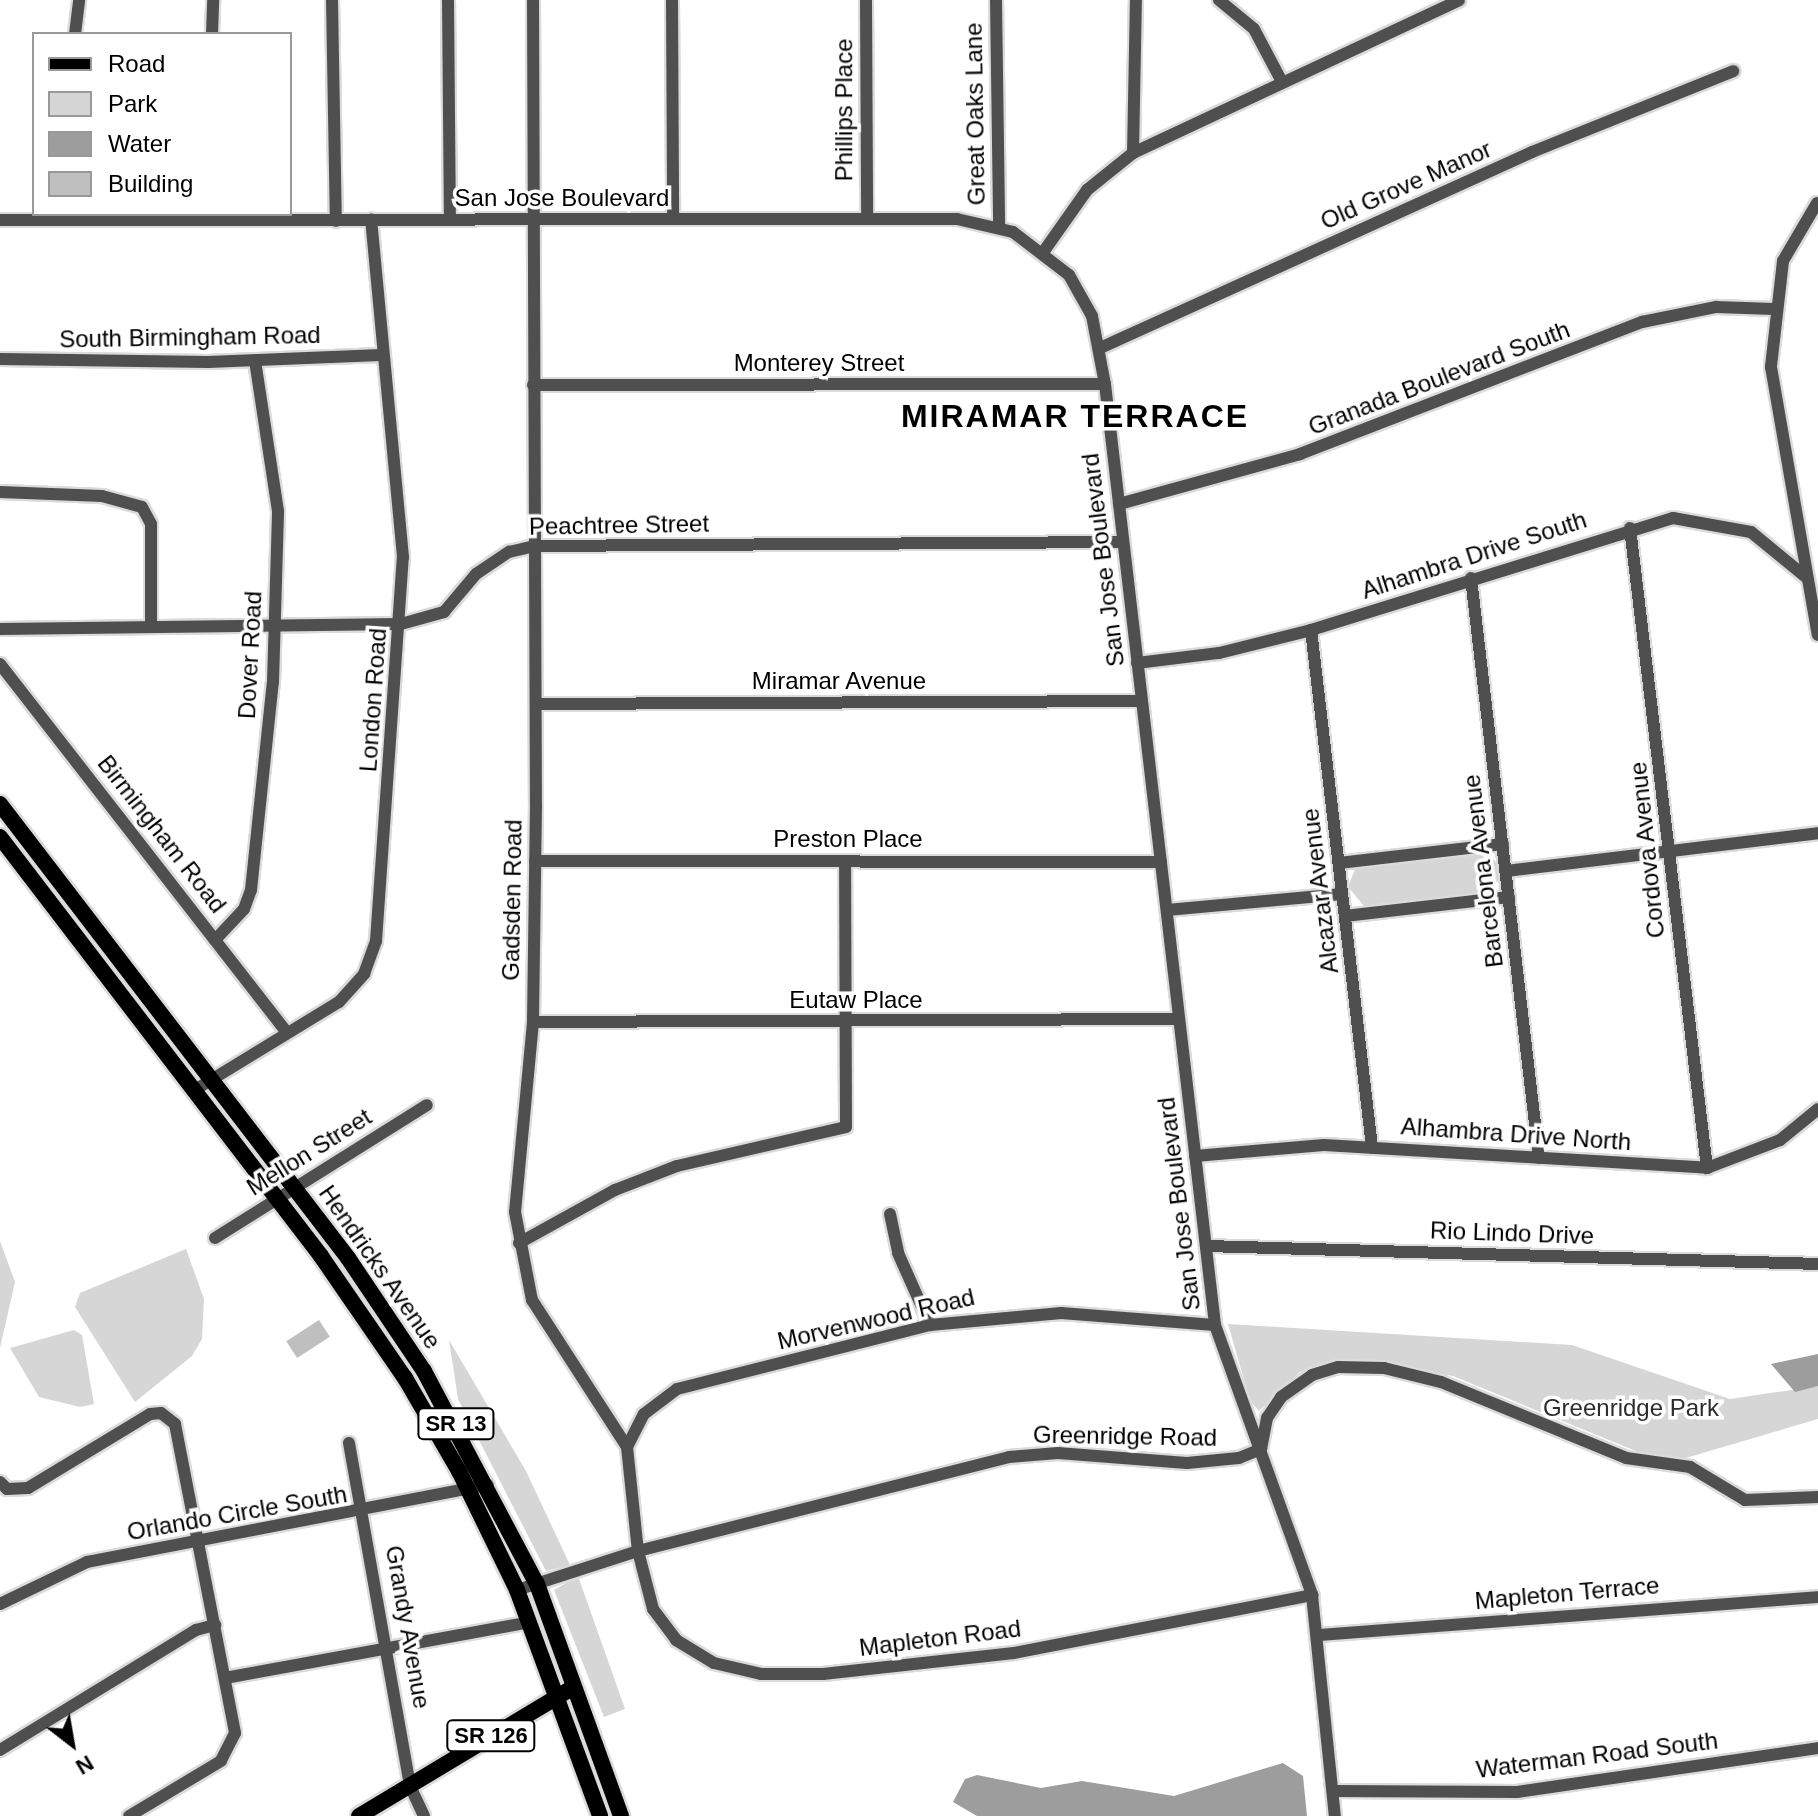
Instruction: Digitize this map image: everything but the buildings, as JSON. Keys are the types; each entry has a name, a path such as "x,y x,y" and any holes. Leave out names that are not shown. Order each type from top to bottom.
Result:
{"main road":[{"name":"Hendricks Avenue","path":"0,804 361,1276 488,1485 537,1584 576,1682 621,1816"},
{"name":"Hendricks Avenue","path":"0,837 344,1287 470,1493 517,1590 558,1694 600,1816"},
{"path":"33,880 46,865"},
{"path":"102,969 118,958"},
{"path":"344,1287 361,1276"},
{"path":"530,1622 548,1633 576,1682"},
{"name":"SR 126","path":"359,1816 576,1682"}],"street":[{"path":"75,32 79,0"},
{"path":"212,32 213,0"},
{"path":"332,0 336,221"},
{"path":"448,0 450,220"},
{"name":"Gadsden Road","path":"533,0 535,861 533,1022 516,1177 519,1243 532,1300 627,1447 638,1551"},
{"path":"672,0 673,219"},
{"name":"Phillips Place","path":"866,0 867,219"},
{"name":"Great Oaks Lane","path":"996,0 999,227"},
{"path":"1133,153 1136,0"},
{"path":"1219,0 1254,29 1281,80"},
{"path":"1044,251 1087,190 1133,153 1438,4 1459,0"},
{"name":"Old Grove Manor","path":"1100,348 1532,152 1733,71"},
{"path":"1817,203 1786,252 1774,309 1771,367 1818,635"},
{"name":"San Jose Boulevard","path":"0,220 46,217 336,221 957,219 999,227 1044,251 1084,300 1100,348 1215,1325 1312,1595 1319,1635 1335,1816"},
{"name":"London Road","path":"193,1091 210,1077 343,998 372,959 401,624 400,497 381,355 371,220"},
{"name":"Granada Boulevard South","path":"1119,504 1300,454 1642,322 1716,307 1774,309"},
{"name":"South Birmingham Road","path":"0,359 255,361 381,355"},
{"name":"Dover Road","path":"215,940 244,909 251,890 274,625 278,511 255,361"},
{"name":"Monterey Street","path":"533,385 1105,384"},
{"path":"0,492 102,496 142,507 151,524 151,627"},
{"name":"Alhambra Drive South","path":"1137,663 1219,653 1311,630 1630,528 1673,518 1733,525 1771,544 1807,578"},
{"name":"Cordova Avenue","path":"1630,528 1707,1168"},
{"name":"Peachtree Street","path":"0,629 401,624 444,612 476,574 509,552 534,546 1123,542"},
{"name":"Barcelona Avenue","path":"1471,578 1539,1158"},
{"name":"Alcazar Avenue","path":"1311,630 1372,1147"},
{"name":"Birmingham Road","path":"0,664 287,1033"},
{"name":"Miramar Avenue","path":"536,704 1141,701"},
{"path":"1506,871 1818,833"},
{"path":"1339,863 1503,844"},
{"name":"Preston Place","path":"535,861 1161,862"},
{"path":"519,1243 615,1190 677,1166 736,1148 837,1134 846,1127 845,861"},
{"path":"1167,910 1342,894"},
{"path":"1345,916 1509,897"},
{"name":"Eutaw Place","path":"533,1022 1179,1019"},
{"name":"Mellon Street","path":"215,1238 427,1105"},
{"name":"Alhambra Drive North","path":"1195,1156 1285,1145 1372,1147 1707,1168 1780,1140 1818,1109"},
{"path":"890,1214 898,1253 930,1325"},
{"name":"Rio Lindo Drive","path":"1206,1246 1818,1264"},
{"name":"Morvenwood Road","path":"627,1447 644,1414 677,1389 930,1325 1061,1313 1215,1325"},
{"path":"1261,1449 1272,1408 1300,1382 1338,1367 1384,1368 1465,1390 1626,1458 1690,1467 1745,1500 1818,1497"},
{"path":"0,1482 7,1489 28,1488 138,1418 169,1416 178,1432 235,1733 221,1761 129,1816"},
{"name":"Grandy Avenue","path":"349,1443 390,1649 410,1786 424,1816"},
{"name":"Greenridge Road","path":"517,1590 638,1551 1009,1457 1203,1462 1261,1449"},
{"name":"Orlando Circle South","path":"0,1604 77,1564 470,1493 488,1485"},
{"name":"Mapleton Road","path":"638,1551 653,1609 676,1640 714,1663 761,1674 886,1668 1014,1653 1312,1595"},
{"name":"Mapleton Terrace","path":"1319,1635 1818,1597"},
{"path":"225,1678 530,1622"},
{"path":"0,1750 196,1630 215,1625"},
{"name":"Waterman Road South","path":"1333,1791 1517,1792 1818,1748"}],"green space":[{"path":"1489,852 1499,867 1498,881 1481,895 1364,906 1348,887 1355,869"},
{"path":"0,1241 15,1282 0,1348"},
{"path":"186,1249 204,1299 202,1339 192,1356 135,1402 75,1307 80,1293"},
{"name":"Greenridge Park","path":"1228,1324 1572,1345 1730,1399 1818,1386 1818,1419 1679,1460 1648,1456 1453,1376 1361,1360 1300,1372 1259,1411 1250,1401"},
{"path":"74,1330 82,1335 94,1404 80,1407 39,1397 10,1348"},
{"path":"449,1340 526,1471 570,1565 546,1571 458,1399"},
{"path":"578,1576 625,1709 604,1717 554,1590"}],"water":[{"path":"1818,1354 1818,1386 1795,1392 1771,1364"},
{"path":"1283,1763 1303,1776 1307,1816 977,1816 953,1802 965,1779 977,1775 1041,1788 1082,1781 1174,1796"}],"district":[{"name":"MIRAMAR TERRACE","path":"1075,416"}]}
